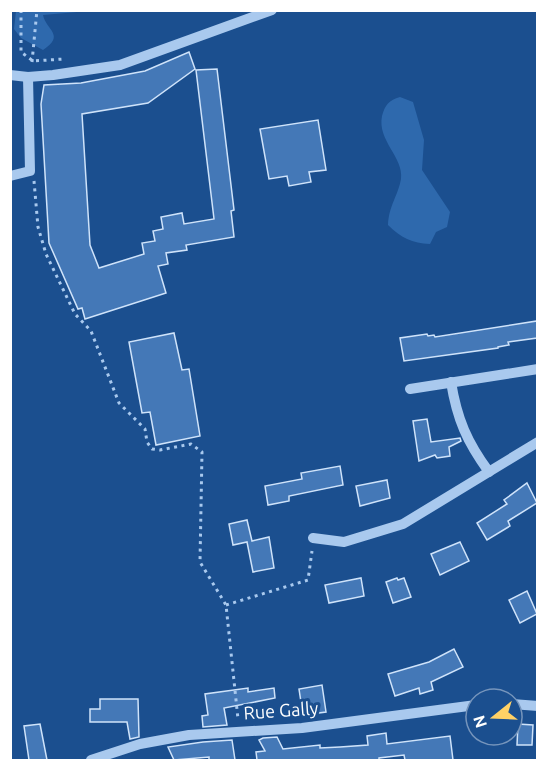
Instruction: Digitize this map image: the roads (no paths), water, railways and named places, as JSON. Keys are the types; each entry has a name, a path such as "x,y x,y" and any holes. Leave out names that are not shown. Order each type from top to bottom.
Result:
{"street":[{"path":"10,75 28,77 86,72 120,65 272,10"},
{"path":"10,176 30,171 28,77"},
{"path":"410,389 537,369"},
{"path":"451,382 455,408 464,432 475,453 489,471"},
{"path":"313,538 344,542 403,524 537,442"},
{"name":"Rue Gally","path":"91,760 140,744 189,735 239,730 302,728 464,707"}]}
